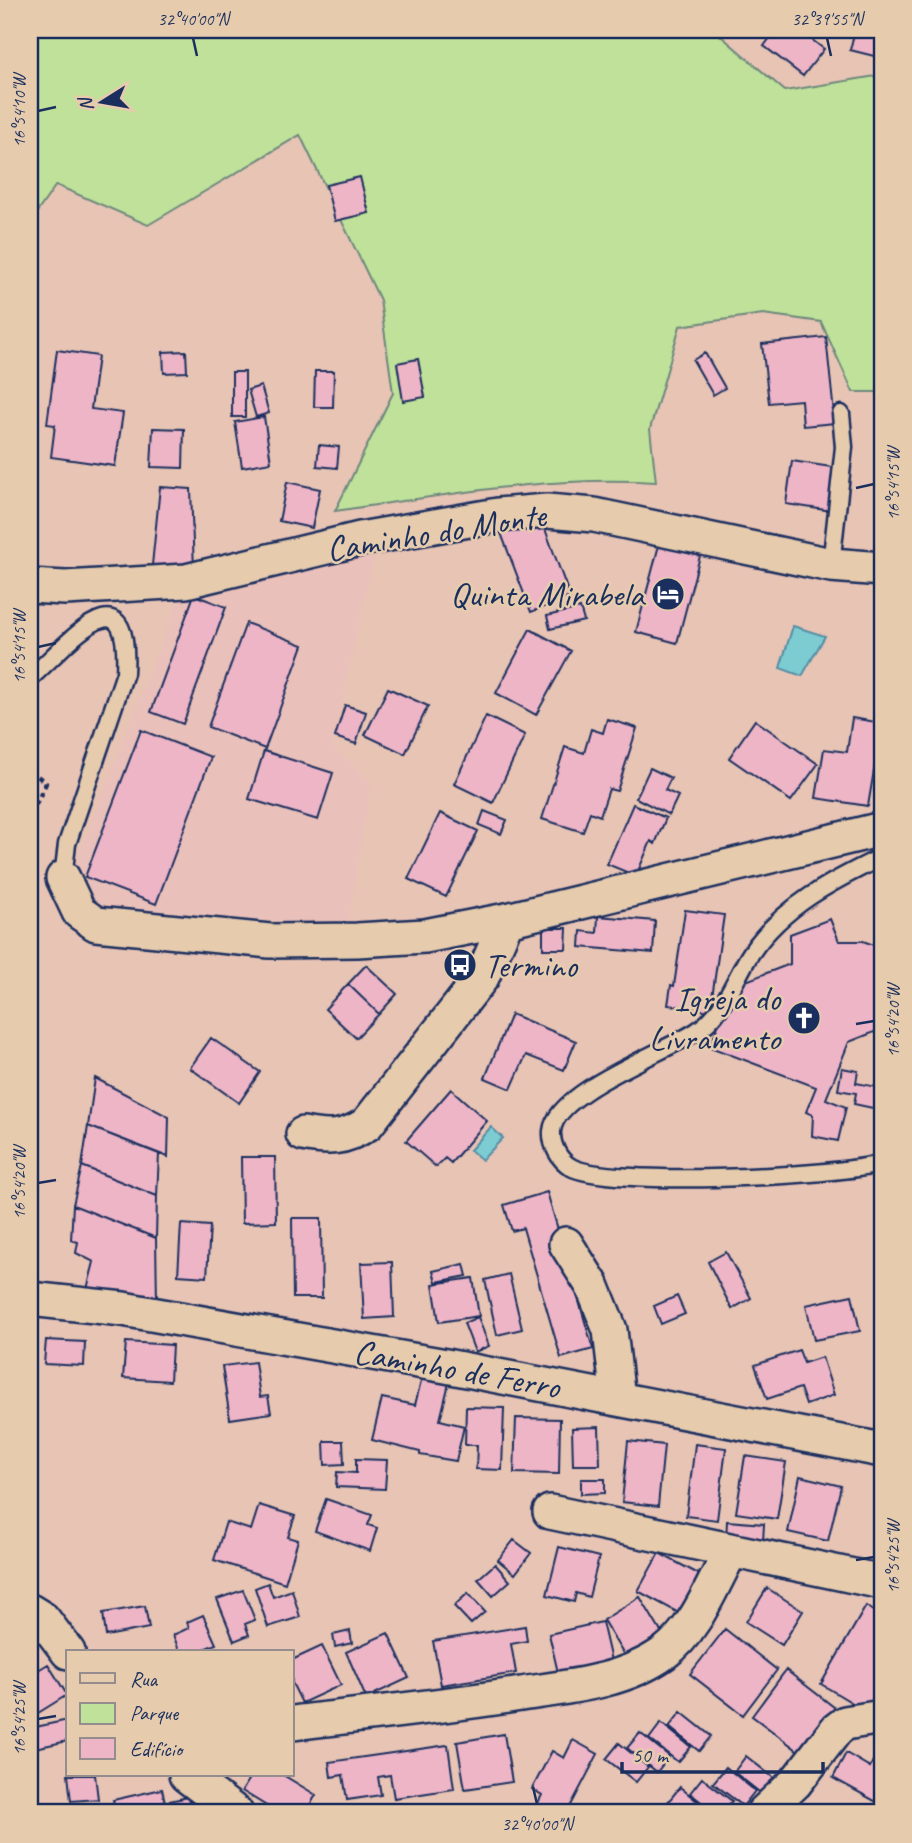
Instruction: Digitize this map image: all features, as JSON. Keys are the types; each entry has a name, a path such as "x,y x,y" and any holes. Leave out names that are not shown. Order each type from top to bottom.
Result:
{"street":[{"name":"Caminho do Monte","path":"30,586 65,588 186,582 360,539 498,515 547,511 594,514 831,565 882,569"},
{"path":"63,878 79,912 96,924 270,941 425,936 507,920 882,829"},
{"path":"303,1134 333,1139 351,1134 367,1124 482,977 507,920"},
{"path":"566,1244 592,1285 610,1330 618,1399"},
{"name":"Caminho de Ferro","path":"30,1299 123,1308 882,1450"},
{"path":"550,1512 882,1581"},
{"path":"294,1723 484,1700 576,1685 634,1671 677,1642 692,1621 731,1551"},
{"path":"30,1611 43,1619 66,1650"},
{"path":"763,1813 795,1783 836,1730 845,1723 882,1717"},
{"path":"187,1776 236,1813"}],"lane":[{"path":"831,565 844,447 841,414"},
{"path":"30,678 66,647 84,626 99,618 112,620 122,629 127,643 125,673 67,844 63,878"},
{"path":"882,857 835,880 803,900 775,925 752,952 716,1013 699,1031 613,1073 556,1117 552,1132 560,1158 571,1167 588,1173 671,1178 786,1175 830,1172 882,1163"}],"path":[{"path":"30,817 46,783 31,773"}],"shaded area":[{"path":"374,553 332,746 371,782 347,926 104,909 71,875 182,589"}],"green space":[{"path":"30,30 714,30 785,91 882,75 882,392 853,392 821,322 763,314 680,326 650,429 656,482 575,481 535,484 335,511 393,393 380,300 300,135 148,225 56,185 30,222"}],"water":[{"path":"793,626 825,636 802,676 780,668"},
{"path":"491,1127 503,1138 482,1160 470,1150"}],"building":[{"path":"776,30 799,30 824,49 803,76 764,46"},
{"path":"855,30 882,30 882,58 850,50"},
{"path":"360,177 369,213 335,221 326,185"},
{"path":"826,337 835,423 803,426 801,400 769,403 762,344"},
{"path":"57,350 98,356 91,409 123,413 115,466 51,457 55,425 47,424"},
{"path":"186,351 187,372 164,373 163,352"},
{"path":"705,353 725,388 713,395 693,360"},
{"path":"418,359 425,397 403,401 397,363"},
{"path":"315,371 334,371 333,407 314,407"},
{"path":"232,372 245,372 245,417 232,417"},
{"path":"261,386 269,413 256,417 248,390"},
{"path":"264,417 271,462 242,467 235,422"},
{"path":"153,428 184,429 183,468 151,467"},
{"path":"319,445 339,447 337,468 317,466"},
{"path":"792,461 838,468 832,511 786,504"},
{"path":"287,482 320,489 312,528 279,521"},
{"path":"160,487 191,489 194,570 151,575"},
{"path":"541,518 570,597 531,612 501,533"},
{"name":"Quinta Mirabela","path":"659,545 700,556 677,643 636,632"},
{"path":"194,595 226,607 183,724 151,712"},
{"path":"580,608 584,621 550,629 547,616"},
{"path":"246,623 303,645 265,749 208,727"},
{"path":"530,629 571,651 536,715 496,693"},
{"path":"388,688 428,706 405,754 365,735"},
{"path":"345,705 366,712 356,744 335,737"},
{"path":"486,716 525,735 493,803 454,784"},
{"path":"852,718 882,723 868,806 816,798 824,749 847,752"},
{"path":"607,719 637,728 617,791 609,789 600,816 590,812 583,832 542,819 565,747 584,753 591,729 603,733"},
{"path":"755,720 818,764 791,801 729,758"},
{"path":"141,730 211,757 156,904 85,877"},
{"path":"264,751 333,773 318,820 249,799"},
{"path":"650,768 671,778 665,790 678,796 669,815 636,798"},
{"path":"633,804 666,818 655,844 651,841 636,876 607,864"},
{"path":"484,811 507,820 501,834 479,825"},
{"path":"440,813 478,831 446,897 408,879"},
{"path":"685,910 724,915 710,1011 668,1005 671,985 674,986"},
{"path":"598,916 655,921 653,953 580,947 581,931 597,933"},
{"name":"Igreja do Livramento","path":"830,919 839,941 863,941 882,948 882,1029 849,1042 826,1099 846,1107 838,1141 812,1136 813,1115 806,1112 816,1087 710,1047 733,986 790,964 790,934"},
{"path":"543,928 567,928 566,949 543,949"},
{"path":"366,965 397,994 379,1014 348,984"},
{"path":"348,984 379,1014 356,1038 325,1009"},
{"path":"511,1014 576,1041 564,1070 526,1055 511,1089 485,1078"},
{"path":"211,1038 260,1072 239,1103 190,1068"},
{"path":"842,1068 858,1071 856,1083 882,1088 882,1110 854,1104 856,1093 838,1090"},
{"path":"95,1078 169,1117 168,1157 88,1126"},
{"path":"451,1089 487,1121 451,1163 445,1158 436,1167 406,1141"},
{"path":"88,1126 159,1154 157,1196 82,1166"},
{"path":"241,1157 275,1157 276,1222 242,1223"},
{"path":"82,1166 157,1196 156,1238 73,1205"},
{"path":"547,1192 593,1349 561,1358 523,1228 512,1231 504,1205"},
{"path":"73,1205 156,1238 157,1303 86,1293 94,1262 76,1253 78,1242 71,1240"},
{"path":"292,1218 321,1218 322,1298 293,1298"},
{"path":"181,1224 210,1226 207,1277 178,1275"},
{"path":"726,1252 751,1298 732,1309 708,1262"},
{"path":"392,1262 394,1317 364,1319 361,1263"},
{"path":"464,1264 467,1276 436,1282 433,1271"},
{"path":"509,1274 522,1329 497,1335 485,1280"},
{"path":"473,1278 479,1316 439,1322 433,1284"},
{"path":"852,1295 860,1331 814,1340 806,1305"},
{"path":"677,1296 685,1314 661,1324 654,1306"},
{"path":"478,1317 489,1346 475,1352 464,1323"},
{"path":"46,1340 85,1342 84,1366 44,1364"},
{"path":"126,1342 172,1345 170,1381 123,1378"},
{"path":"799,1350 804,1363 822,1357 834,1395 806,1405 800,1388 767,1399 755,1365"},
{"path":"255,1362 260,1397 268,1396 271,1413 230,1419 222,1366"},
{"path":"422,1377 449,1383 440,1420 464,1426 456,1461 420,1455 420,1452 372,1440 382,1398 415,1405"},
{"path":"466,1407 504,1408 502,1470 476,1469 477,1445 465,1445"},
{"path":"516,1418 560,1419 559,1474 514,1473"},
{"path":"599,1427 600,1465 573,1465 572,1428"},
{"path":"324,1441 343,1441 344,1464 325,1465"},
{"path":"628,1441 664,1445 658,1506 622,1502"},
{"path":"695,1444 726,1448 717,1520 686,1516"},
{"path":"745,1456 786,1462 777,1519 736,1513"},
{"path":"356,1459 387,1460 385,1489 336,1487 337,1472 356,1473"},
{"path":"800,1476 841,1486 828,1541 788,1532"},
{"path":"581,1479 605,1479 605,1493 581,1494"},
{"path":"326,1499 372,1515 368,1525 377,1528 370,1551 315,1531"},
{"path":"259,1505 295,1516 288,1537 298,1540 285,1583 214,1560 226,1522 251,1530"},
{"path":"727,1521 764,1524 763,1542 726,1540"},
{"path":"514,1540 531,1553 515,1574 498,1560"},
{"path":"559,1547 599,1557 589,1597 576,1593 574,1602 547,1595"},
{"path":"659,1553 706,1578 686,1617 638,1591"},
{"path":"495,1564 510,1581 493,1596 478,1579"},
{"path":"268,1583 273,1597 292,1590 300,1617 268,1627 255,1588"},
{"path":"767,1588 803,1611 782,1645 746,1622"},
{"path":"243,1590 255,1620 245,1624 249,1635 234,1641 217,1599"},
{"path":"468,1593 485,1612 471,1624 454,1606"},
{"path":"640,1597 664,1637 627,1660 603,1620"},
{"path":"145,1606 149,1628 106,1636 103,1613"},
{"path":"866,1606 882,1616 882,1695 871,1714 821,1684"},
{"path":"203,1615 216,1644 206,1648 207,1650 179,1650 173,1635 189,1628 187,1622"},
{"path":"602,1622 612,1665 559,1677 549,1634"},
{"path":"525,1626 527,1641 511,1644 516,1673 441,1685 433,1641"},
{"path":"725,1629 777,1670 743,1715 690,1674"},
{"path":"350,1631 352,1643 335,1647 333,1635"},
{"path":"388,1633 409,1678 366,1698 346,1652"},
{"path":"322,1646 341,1685 302,1703 294,1687 294,1659"},
{"path":"48,1664 66,1696 30,1718 30,1675"},
{"path":"786,1670 839,1711 805,1756 752,1716"},
{"path":"681,1712 711,1736 699,1751 669,1727"},
{"path":"66,1720 66,1741 35,1748 31,1728"},
{"path":"661,1723 691,1747 678,1762 649,1739"},
{"path":"640,1733 669,1756 657,1772 627,1748"},
{"path":"504,1734 512,1782 465,1789 457,1742"},
{"path":"573,1740 598,1754 567,1813 533,1813 542,1795 532,1789 552,1751 564,1758"},
{"path":"619,1743 648,1767 636,1782 606,1759"},
{"path":"448,1745 454,1789 394,1798 390,1775 378,1777 381,1795 347,1800 343,1775 331,1777 329,1762"},
{"path":"846,1753 870,1767 877,1753 882,1756 882,1805 833,1778"},
{"path":"746,1756 775,1779 763,1795 734,1772"},
{"path":"726,1767 755,1791 743,1806 713,1783"},
{"path":"68,1776 95,1776 98,1799 71,1801"},
{"path":"251,1776 285,1776 316,1795 305,1813 278,1813 242,1791"},
{"path":"702,1778 732,1801 722,1813 715,1813 690,1793"},
{"path":"680,1787 709,1811 680,1813 667,1803"},
{"path":"162,1789 165,1802 188,1797 192,1813 116,1813 113,1800"}],"place":[{"name":"Quinta Mirabela","path":"668,594"},
{"name":"Termino","path":"460,965"},
{"name":"Igreja do Livramento","path":"804,1018"}]}
